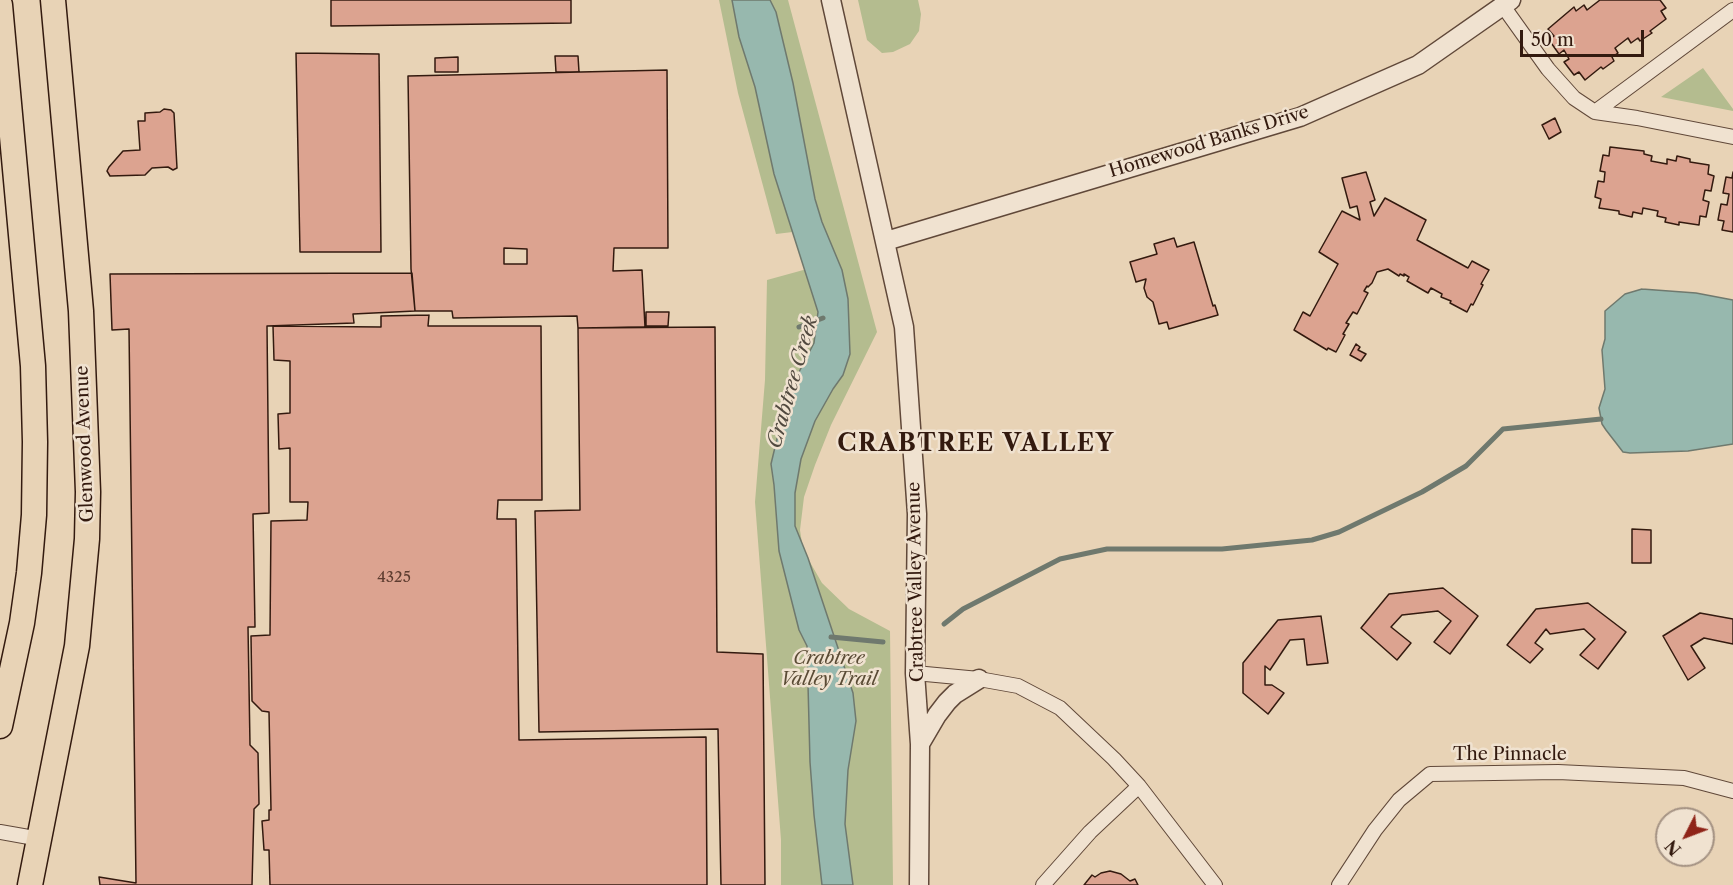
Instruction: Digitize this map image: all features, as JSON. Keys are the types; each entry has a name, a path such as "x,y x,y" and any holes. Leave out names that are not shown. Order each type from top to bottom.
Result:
{"highway":[{"name":"Glenwood Avenue","path":"30,885 77,646 87,539 88,492 81,311 53,0"},
{"path":"0,5 33,366 35,442 34,515 29,573 22,623 0,726"}],"street":[{"name":"Crabtree Valley Avenue","path":"831,0 904,327 916,502 915,674 920,744 920,885"},
{"path":"1507,3 1548,69 1574,98 1595,112 1733,137"},
{"name":"Homewood Banks Drive","path":"886,241 1300,117 1418,65 1507,3"},
{"path":"1595,112 1733,10"},
{"path":"915,674 979,679 1018,686 1060,708 1114,759 1138,786 1215,885"},
{"path":"920,744 947,702 955,694 979,679"},
{"name":"The Pinnacle","path":"1339,885 1375,830 1399,800 1430,774 1558,772 1684,778 1733,791"},
{"path":"1042,885 1090,832 1138,786"},
{"path":"0,832 40,839"}],"green space":[{"name":"Crabtree Valley Trail","path":"719,0 788,0 877,332 831,425 815,465 804,497 800,530 803,550 822,583 849,609 890,631 893,885 781,885 781,840 755,502 765,380 767,280 807,269 801,231 776,234 738,93"},
{"path":"858,0 918,0 921,14 919,31 910,44 893,52 882,53 867,40"},
{"path":"1703,68 1733,109 1733,111 1661,97"}],"water":[{"path":"732,0 770,0 776,12 793,83 815,199 842,270 848,299 850,354 843,375 815,421 801,459 795,493 795,526 853,693 856,721 848,770 845,824 853,885 822,885 810,762 807,646 799,630 779,551 771,464 781,422 798,374 814,343 818,312 774,174 755,87 739,37"},
{"path":"1642,289 1696,293 1733,300 1733,444 1688,451 1623,452 1602,424 1599,408 1605,389 1602,350 1605,339 1605,311 1625,294"}],"building":[{"path":"331,0 571,0 571,23 331,26"},
{"path":"1600,0 1660,0 1666,8 1661,11 1666,19 1640,41 1638,38 1631,43 1628,38 1615,48 1618,53 1612,57 1614,61 1603,69 1601,67 1585,80 1579,72 1574,75 1564,62 1569,59 1564,50 1559,54 1549,40 1554,36 1548,29 1574,7 1576,11 1584,5 1587,10"},
{"path":"296,53 379,54 381,252 300,252"},
{"path":"555,56 578,56 579,72 556,72"},
{"path":"458,57 458,72 435,72 435,58"},
{"path":"667,70 668,248 614,248 613,271 642,270 645,327 578,328 577,316 453,318 452,311 415,311 411,269 408,76"},
{"path":"164,109 174,113 177,168 173,170 168,167 152,168 145,175 110,176 107,171 109,167 123,151 140,150 138,121 145,121 145,113 160,112"},
{"path":"1555,118 1561,132 1549,139 1542,125"},
{"path":"1610,147 1644,151 1644,154 1652,156 1651,161 1667,164 1667,159 1676,161 1677,156 1690,159 1690,162 1709,165 1708,174 1714,176 1711,191 1705,190 1703,200 1709,202 1706,217 1700,216 1699,225 1679,222 1679,225 1665,222 1666,218 1657,216 1658,211 1643,208 1642,214 1633,212 1632,217 1619,214 1619,211 1599,208 1601,199 1595,197 1598,181 1604,182 1605,172 1600,171 1603,155 1609,156"},
{"path":"1366,172 1375,200 1370,202 1374,216 1385,198 1426,220 1417,240 1468,268 1472,261 1489,270 1473,305 1471,304 1467,312 1441,297 1442,294 1431,288 1428,293 1407,281 1409,277 1404,274 1404,276 1400,274 1399,276 1388,269 1377,272 1372,283 1364,291 1368,293 1357,314 1353,312 1346,323 1349,324 1336,352 1328,348 1327,350 1294,330 1303,312 1310,316 1338,264 1319,252 1342,211 1360,220 1357,206 1350,208 1342,178"},
{"path":"1733,172 1733,232 1722,230 1724,221 1718,220 1721,204 1727,205 1729,194 1723,193 1726,177 1732,178"},
{"path":"1174,238 1177,247 1194,242 1213,306 1215,305 1218,315 1169,329 1167,322 1159,324 1153,302 1147,297 1144,288 1146,279 1136,282 1130,262 1157,254 1154,244"},
{"path":"504,248 527,249 527,264 504,264"},
{"path":"412,273 415,311 353,314 354,323 267,326 269,513 253,514 255,627 248,627 250,745 258,753 259,804 254,809 252,885 100,885 99,877 136,883 129,329 112,330 110,274"},
{"path":"646,312 669,312 668,326 646,326"},
{"path":"429,315 428,326 541,326 542,500 498,500 497,519 516,519 519,740 706,737 707,885 270,885 269,850 264,850 262,821 269,820 269,810 271,810 269,712 262,711 252,701 251,636 270,635 271,521 307,520 308,502 290,502 290,448 279,449 278,414 290,413 290,361 274,360 273,326 381,327 381,316"},
{"path":"715,327 717,652 763,654 765,885 721,885 718,729 539,732 535,511 580,510 578,328"},
{"path":"1356,344 1360,347 1358,350 1366,354 1361,361 1350,355"},
{"path":"1632,529 1651,530 1651,563 1632,563"},
{"path":"1443,588 1478,616 1450,654 1434,642 1451,621 1438,611 1402,615 1391,627 1411,643 1397,660 1361,628 1389,594"},
{"path":"1588,603 1626,632 1598,669 1580,655 1595,639 1584,629 1550,634 1546,629 1535,643 1543,649 1530,663 1507,645 1536,609"},
{"path":"1700,613 1733,619 1733,644 1704,638 1691,646 1705,668 1688,680 1663,636"},
{"path":"1321,616 1328,663 1307,665 1304,639 1290,640 1270,670 1265,666 1265,685 1272,685 1284,693 1268,714 1243,693 1243,663 1278,620"},
{"path":"1110,871 1121,874 1130,881 1135,879 1138,885 1084,885 1092,875 1095,877"}],"waterway":[{"name":"Crabtree Creek","path":"799,327 823,318"},
{"path":"944,624 963,609 1060,559 1107,549 1222,549 1312,540 1339,532 1422,492 1466,466 1503,429 1601,419"},
{"path":"831,637 883,642"}],"district":[{"name":"CRABTREE VALLEY","path":"976,444"}]}
